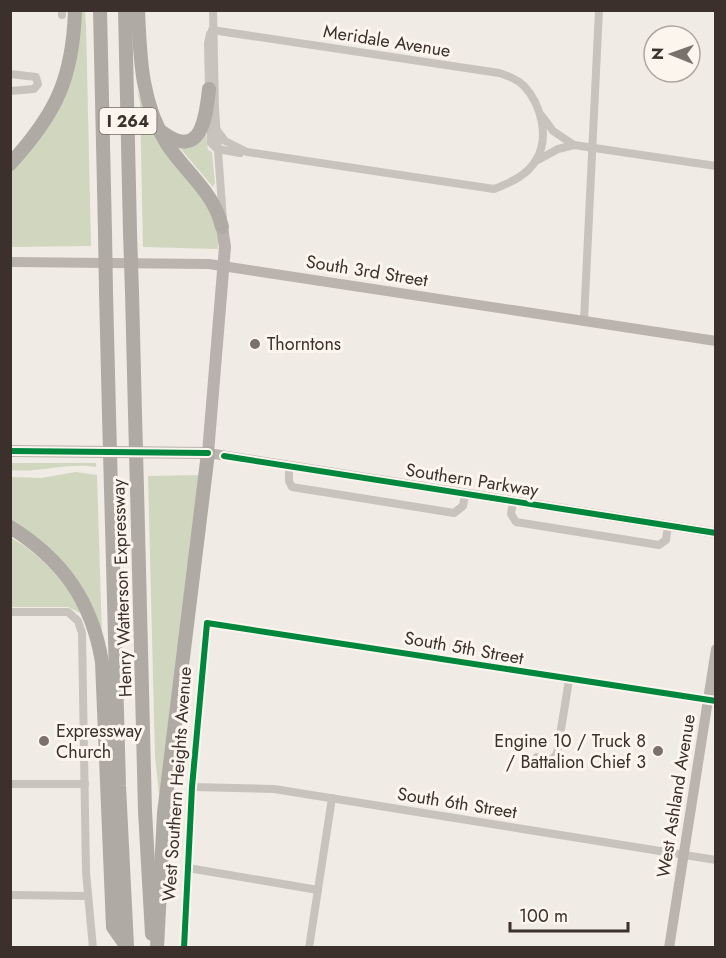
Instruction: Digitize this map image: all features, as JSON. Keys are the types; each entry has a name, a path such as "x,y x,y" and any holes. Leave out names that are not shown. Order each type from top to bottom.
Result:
{"highway":[{"name":"Henry Watterson Expressway","path":"100,10 119,797 127,947"},
{"name":"Henry Watterson Expressway","path":"126,10 145,811 155,948"},
{"path":"138,10 142,76 150,106 168,145 211,199 222,227"},
{"path":"10,164 41,129 62,92 73,50 67,12"},
{"path":"160,131 177,140 186,141 198,136 206,120 209,89"},
{"path":"155,948 163,824 208,453"},
{"path":"10,527 36,542 71,578 85,603 95,629 102,662 113,927 127,947"}],"main road":[{"path":"208,453 225,248 222,227"},
{"name":"South 3rd Street","path":"10,262 168,262 223,265 716,341"},
{"name":"Southern Parkway","path":"10,451 208,453 716,533"},
{"name":"West Ashland Avenue","path":"669,948 711,700 716,649"}],"street":[{"path":"213,10 216,129 222,227"},
{"path":"584,320 599,10"},
{"path":"212,30 208,43 211,143 217,149 494,189 516,180 536,160 558,149 574,145 716,166"},
{"name":"Meridale Avenue","path":"212,30 499,73 525,87 554,131 574,145"},
{"path":"10,74 36,77 38,84 34,89 10,91"},
{"name":"Meridale Avenue","path":"536,160 542,139 540,113"},
{"path":"216,129 225,141 247,152"},
{"path":"289,466 289,481 292,487 387,503 454,513 463,506 465,495"},
{"path":"513,502 511,514 516,522 659,545 666,540 668,525"},
{"path":"10,612 68,612 78,621 82,633 87,896 93,948"},
{"name":"South 5th Street","path":"207,623 711,700"},
{"name":"West Southern Heights Avenue","path":"184,948 192,787 207,623"},
{"path":"537,758 551,760 557,754 569,680"},
{"path":"10,784 85,784"},
{"name":"South 6th Street","path":"192,787 244,786 332,798 716,860"},
{"path":"309,948 332,798"},
{"path":"188,868 318,890"},
{"path":"10,895 87,896"}],"green space":[{"path":"81,11 85,11 86,25 91,246 11,247 10,172 42,134 63,99 75,60"},
{"path":"137,90 143,105 202,197 218,235 218,249 143,247 140,103"},
{"path":"206,134 208,150 212,152 215,183 213,187 179,147 202,138"},
{"path":"10,463 96,463 96,467 74,466 22,471 11,470"},
{"path":"76,472 97,475 102,636 86,598 68,569 45,546 11,522 11,477 41,478"},
{"path":"201,475 159,794 155,757 148,476"},
{"path":"10,537 33,552 52,570 82,614 68,607 11,607"}],"cycle path":[{"path":"10,451 208,453"},
{"path":"224,456 716,533"},
{"path":"184,948 192,787 207,623 716,701"}],"place":[{"name":"Thorntons","path":"255,344"},
{"name":"Expressway Church","path":"44,741"},
{"name":"Engine 10 / Truck 8 / Battalion Chief 3","path":"658,751"}]}
